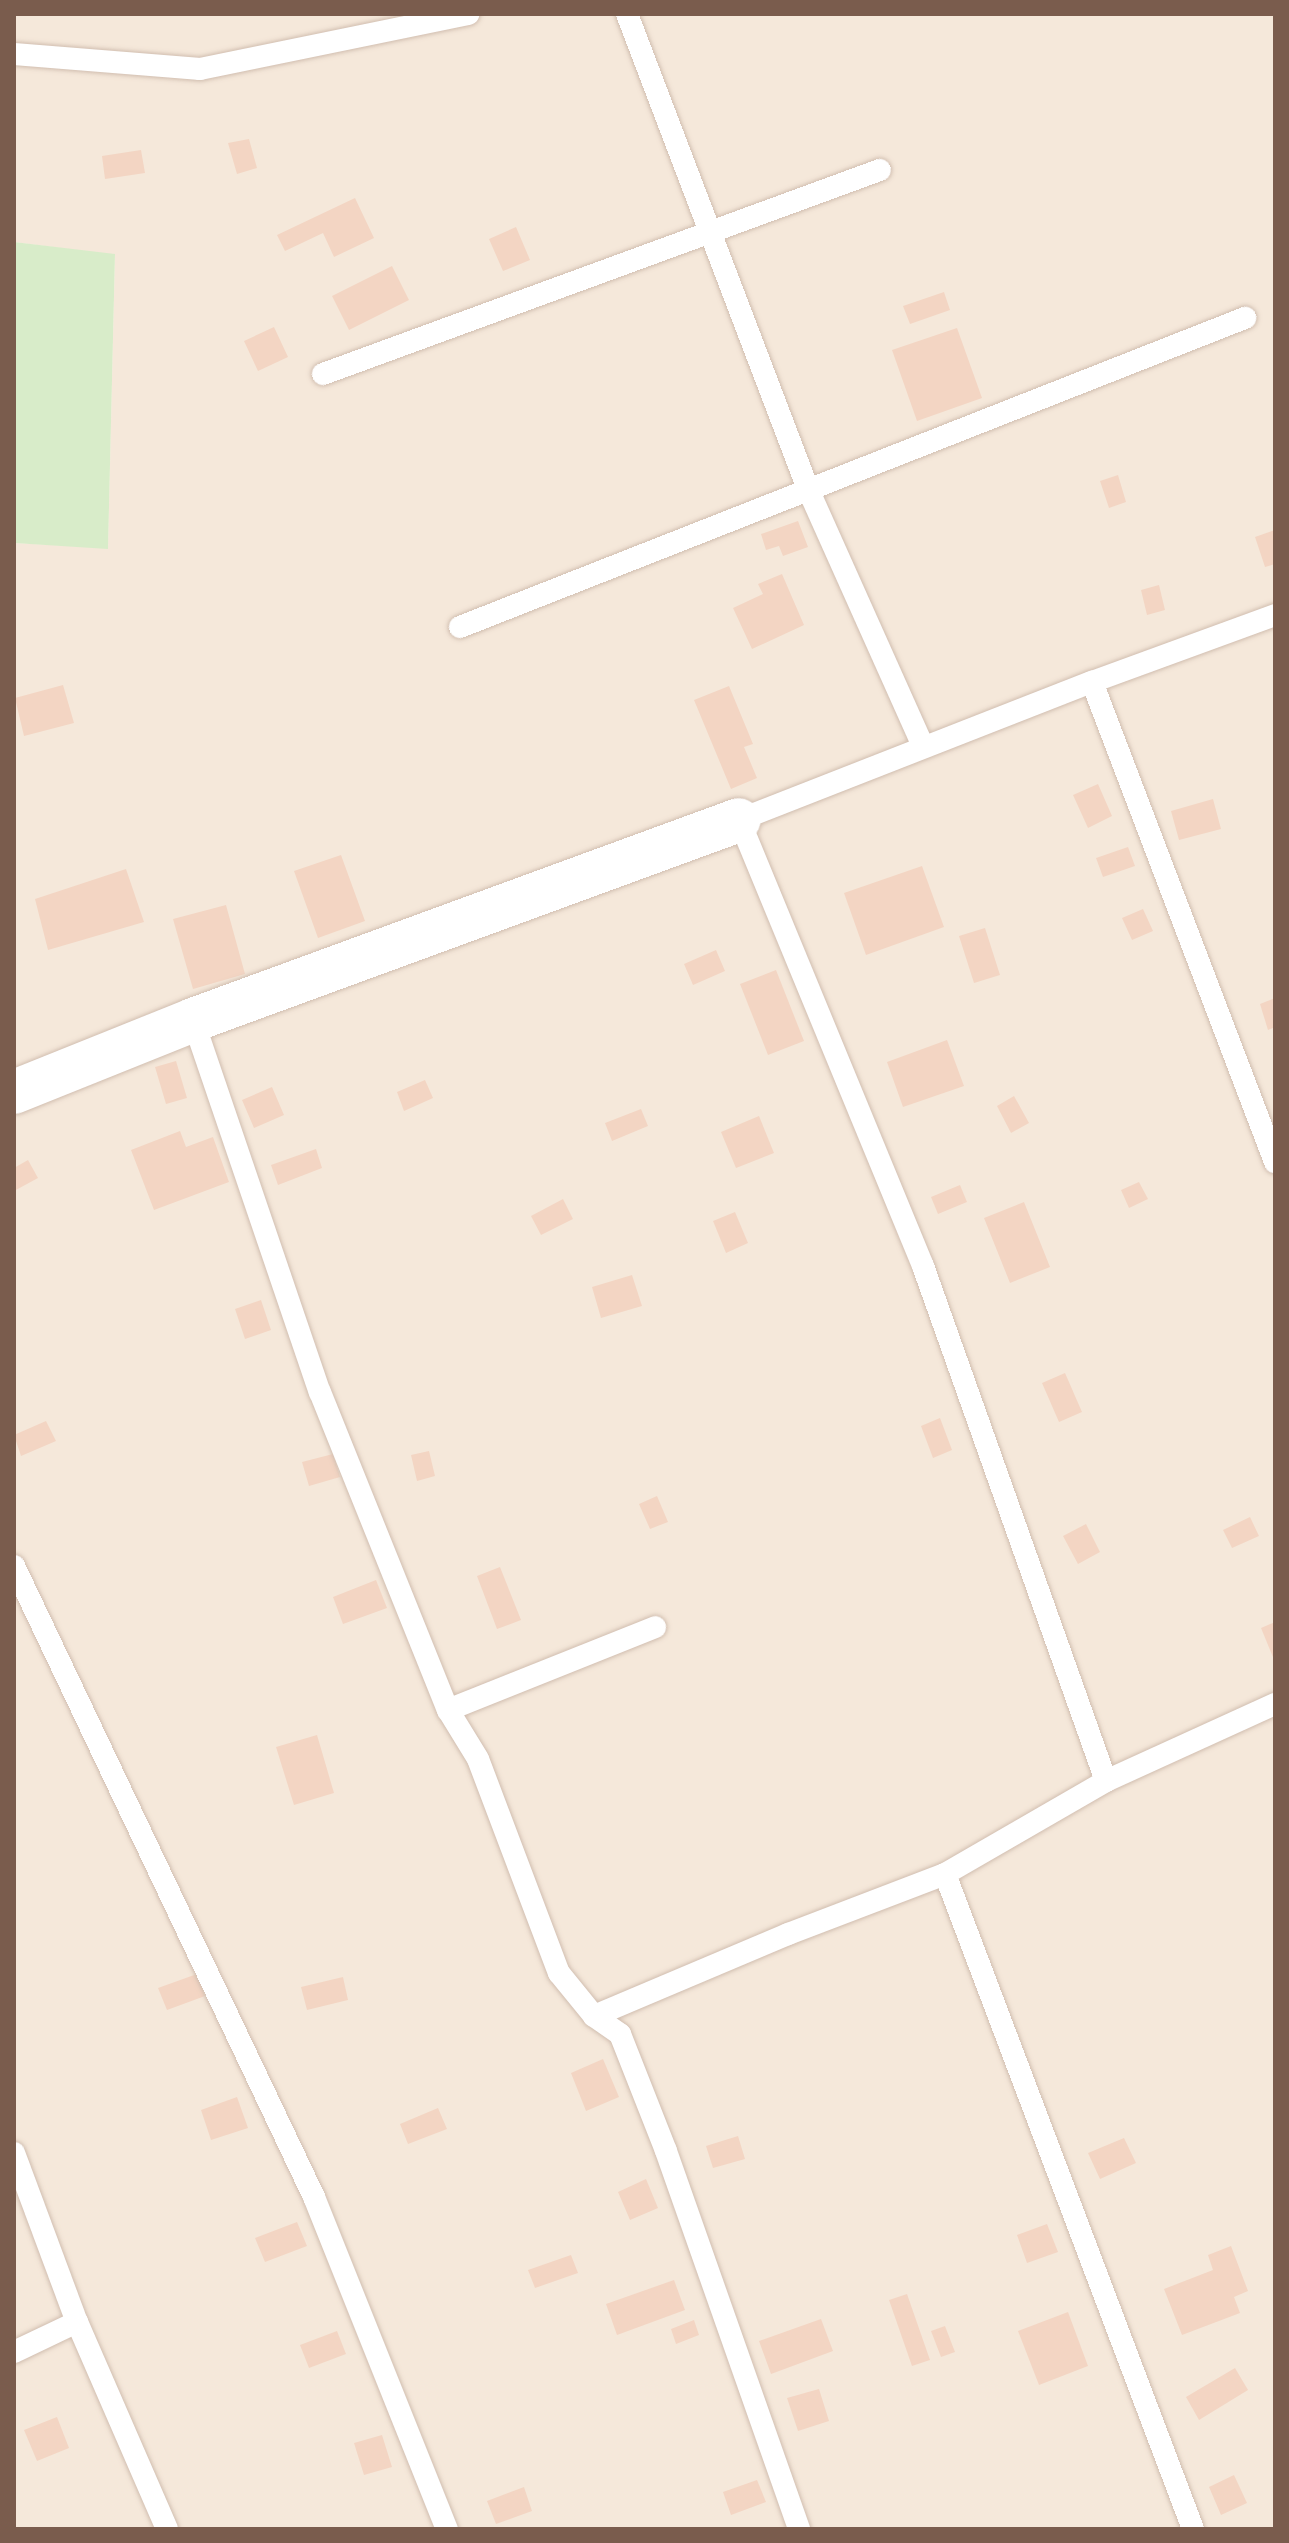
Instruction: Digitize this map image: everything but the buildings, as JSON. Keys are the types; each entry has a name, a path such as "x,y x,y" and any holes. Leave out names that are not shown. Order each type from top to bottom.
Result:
{"street":[{"path":"14,1092 193,1020 739,820"}],"lane":[{"path":"14,54 200,69 468,14"},
{"path":"627,14 808,489 923,746"},
{"path":"323,374 709,230 880,170"},
{"path":"460,627 1245,318"},
{"path":"1106,1781 923,1266 739,820 923,746 1275,615"},
{"path":"1092,682 1275,1162"},
{"path":"193,1020 320,1392 448,1710 478,1759 559,1973 594,2016 620,2034 666,2151 799,2529"},
{"path":"14,1566 314,2197 447,2529"},
{"path":"448,1710 655,1627"},
{"path":"594,2016 788,1934 945,1874 1106,1781 1275,1704"},
{"path":"945,1874 1193,2529"},
{"path":"14,2153 77,2322 167,2529"},
{"path":"14,2352 77,2322"}],"shaded area":[{"path":"14,14 1275,14 1275,2529 14,2529 14,543 108,548 115,255 14,242"}],"green space":[{"path":"14,242 115,254 108,549 14,543"}]}
